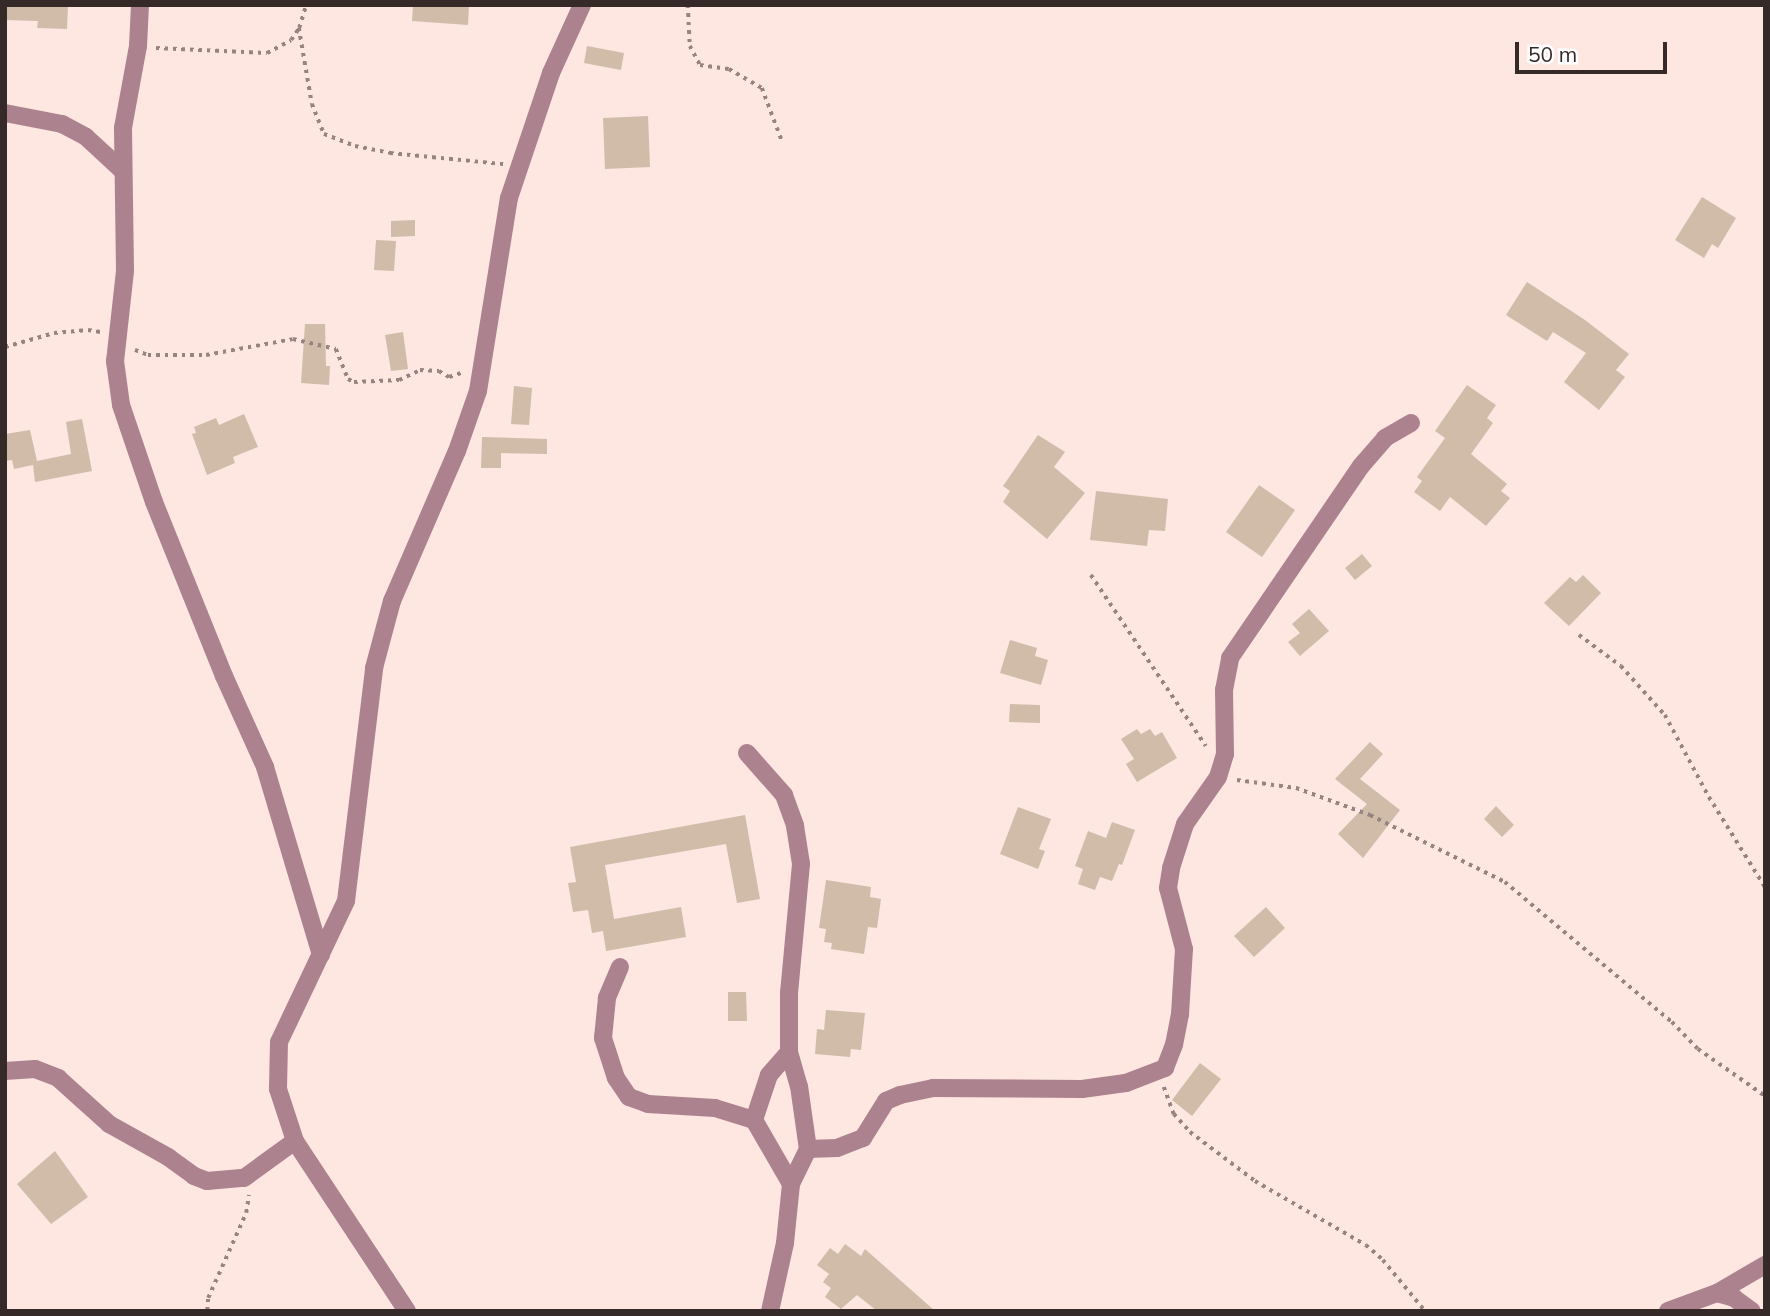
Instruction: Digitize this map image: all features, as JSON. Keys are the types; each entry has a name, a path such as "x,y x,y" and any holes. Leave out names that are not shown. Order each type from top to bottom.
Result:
{"street":[{"path":"140,5 138,46 123,128 125,271 115,361 125,417 169,540 224,676 265,767 321,955"},
{"path":"407,1311 295,1141 278,1090 279,1042 346,901 374,668 388,614 457,451 478,391 500,248 518,166 551,73 582,5"},
{"path":"5,113 62,124 86,137 123,170"},
{"path":"808,1149 837,1148 863,1138 886,1101 900,1095 933,1088 1082,1089 1126,1083 1165,1068 1174,1045 1180,1014 1184,949 1168,888 1171,868 1185,824 1220,770 1225,754 1224,691 1230,658 1361,466 1385,438 1411,423"},
{"path":"747,753 785,795 796,826 801,864 789,993 789,1052 799,1086 808,1149 791,1184 785,1243 770,1311"},
{"path":"620,967 607,998 603,1038 616,1078 629,1097 648,1104 715,1108 754,1120 791,1184"},
{"path":"754,1120 769,1075 789,1052"},
{"path":"5,1071 35,1069 58,1078 109,1124 169,1157 194,1176 207,1181 233,1181 244,1178 295,1141"},
{"path":"1668,1311 1717,1293 1761,1264"},
{"path":"1717,1293 1734,1298 1752,1311"}],"path":[{"path":"138,46 267,53 291,40 299,28 306,5"},
{"path":"688,5 691,46 700,65 729,69 762,88 782,141"},
{"path":"299,28 312,104 324,134 355,146 390,153 518,166"},
{"path":"5,347 54,333 88,330 116,336 138,352 168,355 206,355 293,339 336,349 348,379 354,383 399,380 421,370 439,371 454,377 484,359"},
{"path":"1091,575 1220,770 1296,788 1370,815 1505,882 1672,1023 1698,1049 1765,1096"},
{"path":"1579,635 1621,666 1665,715 1709,797 1765,887"},
{"path":"1165,1068 1163,1084 1166,1095 1174,1114 1190,1132 1255,1181 1366,1245 1383,1260 1425,1311"},
{"path":"207,1311 208,1298 246,1213 253,1171"}],"building":[{"path":"5,5 68,5 67,29 37,28 38,21 5,20"},
{"path":"413,5 469,5 468,25 412,21"},
{"path":"587,46 624,53 621,70 584,63"},
{"path":"648,116 650,167 605,169 603,118"},
{"path":"1702,197 1736,218 1718,248 1712,244 1704,258 1675,240"},
{"path":"415,220 415,236 391,237 391,221"},
{"path":"376,240 396,241 394,271 374,270"},
{"path":"1527,282 1585,320 1629,354 1616,370 1625,377 1599,410 1564,382 1586,353 1553,332 1547,341 1506,315"},
{"path":"305,324 325,324 326,366 330,366 329,385 301,383"},
{"path":"403,332 408,369 391,371 385,335"},
{"path":"1467,385 1496,405 1487,418 1493,423 1471,454 1507,484 1501,491 1510,498 1486,526 1450,497 1440,511 1414,492 1422,481 1417,477 1445,438 1435,431"},
{"path":"514,386 532,388 529,425 511,424"},
{"path":"244,414 258,447 233,457 235,463 207,475 192,434 196,433 194,427 216,418 219,425"},
{"path":"82,419 92,471 35,482 33,465 14,469 12,460 5,461 5,434 30,430 37,461 71,454 66,422"},
{"path":"1038,435 1065,452 1054,467 1085,493 1047,539 1003,502 1010,491 1003,486"},
{"path":"482,437 547,439 547,454 501,453 501,468 481,468"},
{"path":"1259,485 1295,510 1262,557 1226,532"},
{"path":"1096,491 1168,499 1165,531 1149,530 1147,546 1090,540"},
{"path":"1362,554 1372,566 1355,580 1345,568"},
{"path":"1583,575 1601,593 1569,626 1544,603 1570,577 1576,582"},
{"path":"1309,609 1329,631 1300,656 1288,642 1300,633 1292,624"},
{"path":"1010,640 1037,648 1035,656 1048,660 1041,685 1000,673"},
{"path":"1010,704 1040,705 1040,723 1009,722"},
{"path":"1137,729 1141,734 1150,729 1155,736 1162,732 1177,758 1137,782 1126,764 1134,759 1121,739"},
{"path":"1370,742 1383,754 1360,779 1400,810 1363,858 1338,834 1367,804 1335,779"},
{"path":"1496,806 1514,825 1502,837 1484,819"},
{"path":"1018,807 1051,819 1039,849 1045,851 1038,869 1000,854"},
{"path":"745,815 760,899 737,903 726,844 605,865 614,919 681,907 686,937 606,951 603,931 592,933 588,910 573,912 568,883 576,882 570,847"},
{"path":"1112,822 1135,830 1122,865 1119,864 1112,881 1100,877 1095,890 1078,884 1083,869 1075,866 1088,831 1106,838"},
{"path":"826,880 871,887 870,897 881,899 877,928 868,927 864,954 831,949 832,943 824,942 826,929 819,928"},
{"path":"1266,907 1285,928 1254,957 1234,936"},
{"path":"728,992 746,992 747,1021 728,1021"},
{"path":"826,1010 865,1013 861,1050 851,1049 850,1057 815,1054 817,1029 824,1030"},
{"path":"1200,1063 1221,1079 1192,1116 1172,1100"},
{"path":"55,1151 88,1197 51,1224 17,1184"},
{"path":"845,1244 861,1256 865,1249 935,1311 877,1311 857,1295 841,1309 825,1297 831,1288 823,1282 829,1274 817,1265 830,1248 838,1254"}]}
